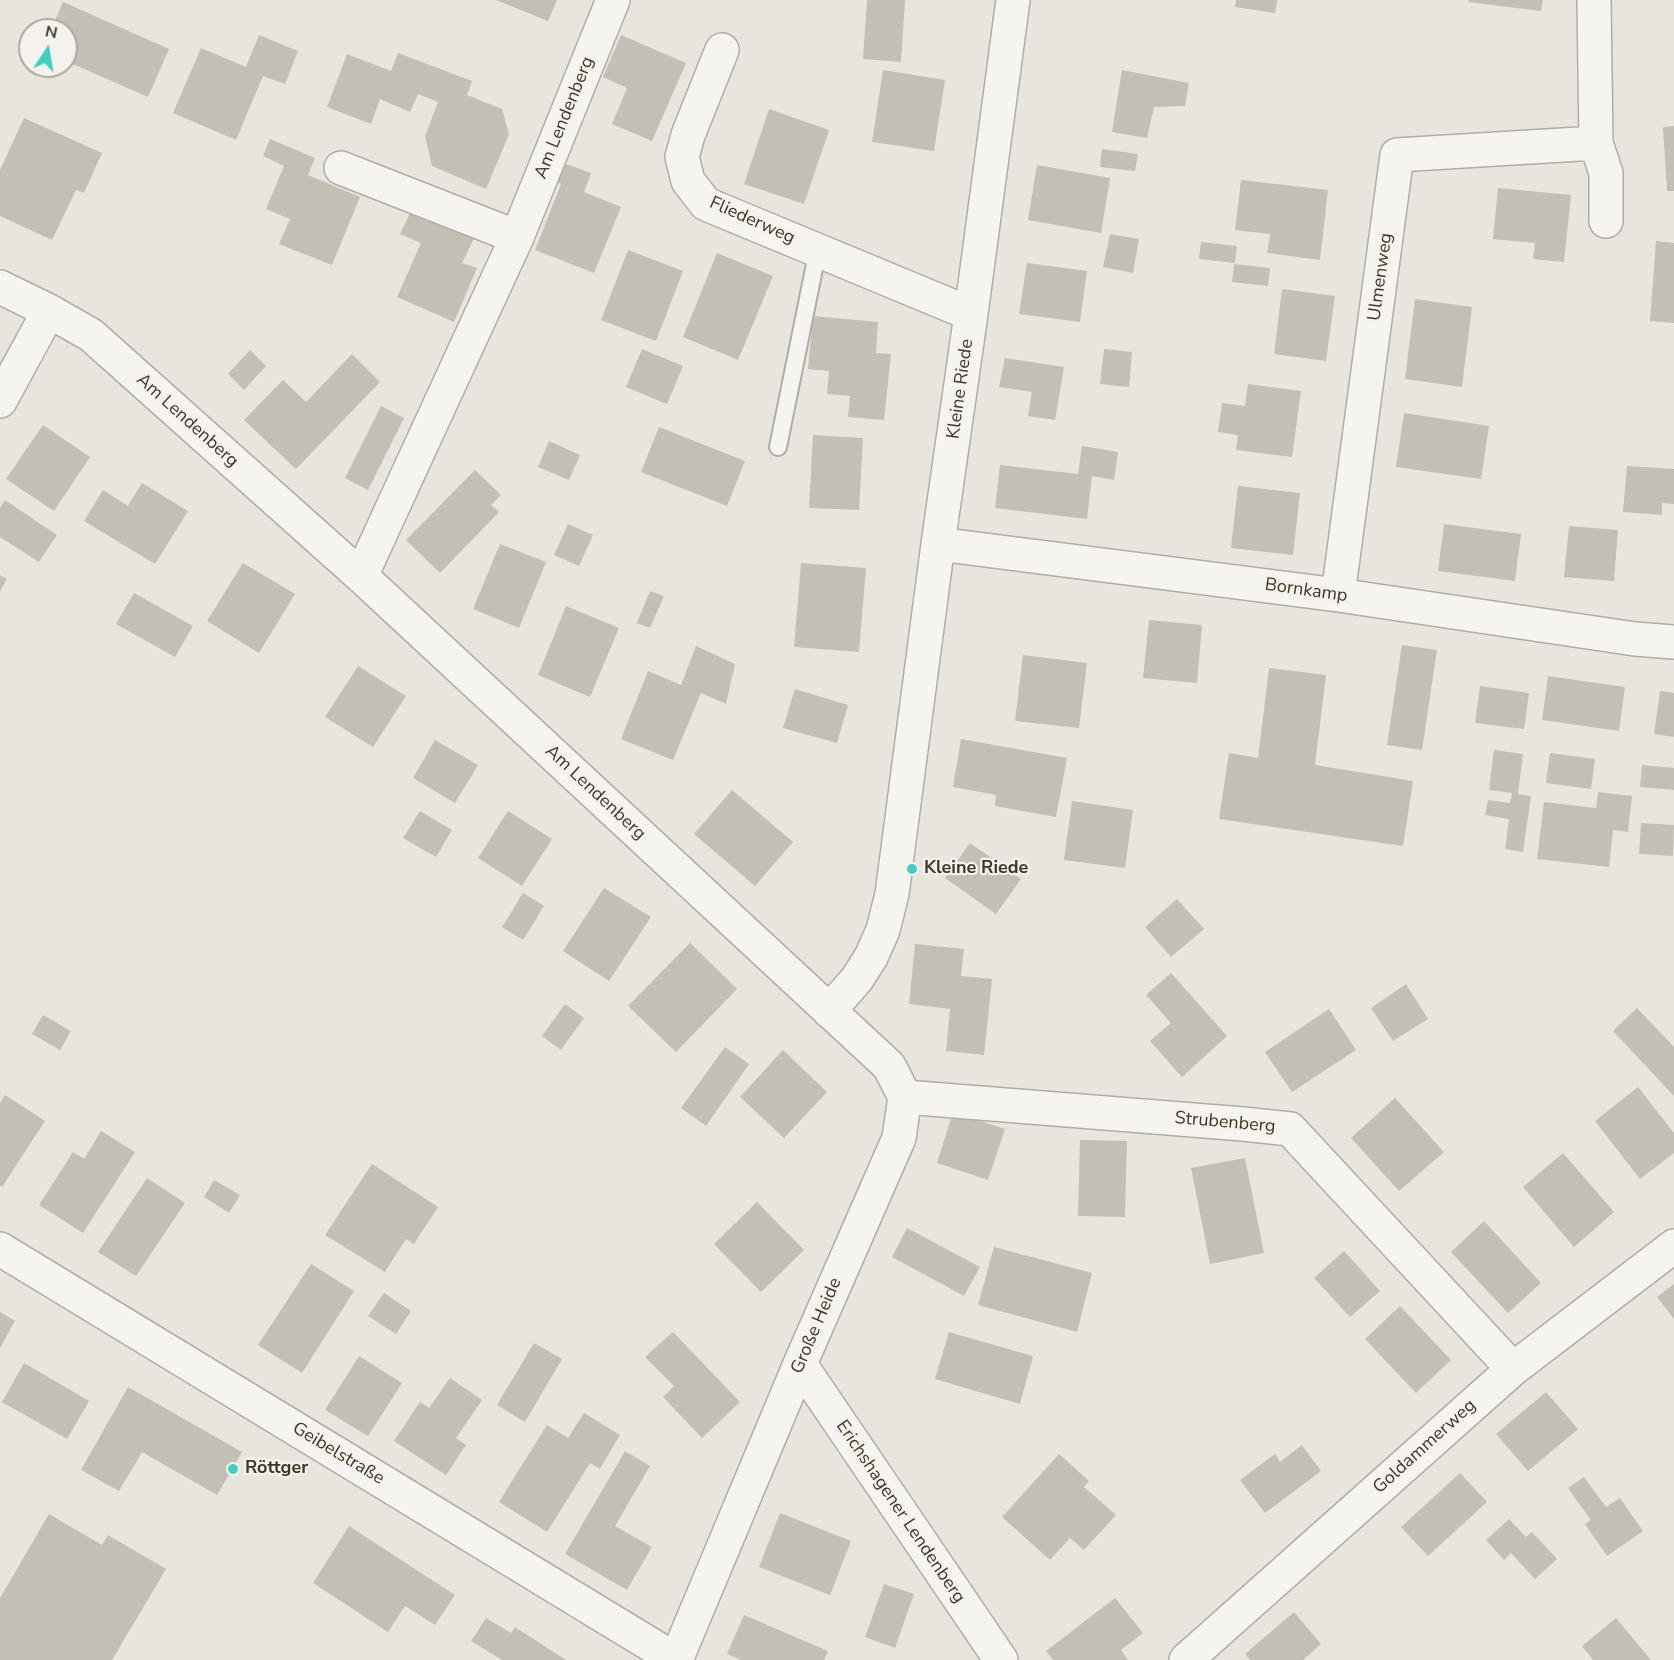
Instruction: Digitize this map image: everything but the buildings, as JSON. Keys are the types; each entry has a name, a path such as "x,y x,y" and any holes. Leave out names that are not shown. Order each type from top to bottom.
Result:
{"street":[{"name":"Am Lendenberg","path":"361,576 517,237 613,0"},
{"name":"Kleine Riede","path":"829,1011 857,979 871,957 883,930 892,894 1012,0"},
{"path":"1594,0 1596,143 1606,173 1606,221"},
{"name":"Fliederweg","path":"722,50 688,135 682,157 688,181 706,204 971,314"},
{"name":"Ulmenweg","path":"1338,595 1397,155 1596,143"},
{"path":"341,168 517,237"},
{"name":"Am Lendenberg","path":"0,287 91,335 361,576 829,1011"},
{"path":"0,401 49,311"},
{"name":"Bornkamp","path":"938,544 1338,595 1635,639 1674,642"},
{"path":"829,1011 889,1066 905,1097"},
{"name":"Große Heide","path":"676,1660 800,1364 899,1138 905,1097"},
{"name":"Strubenberg","path":"905,1097 1290,1129 1513,1369"},
{"name":"Goldammerweg","path":"1186,1660 1513,1369 1674,1246"},
{"name":"Geibelstraße","path":"0,1249 676,1660"},
{"name":"Erichshagener Lendenberg","path":"800,1364 1001,1660"}],"lane":[{"name":"Fliederweg","path":"778,447 818,249"}],"place":[{"name":"Kleine Riede","path":"912,869"},
{"name":"Röttger","path":"233,1469"}]}
